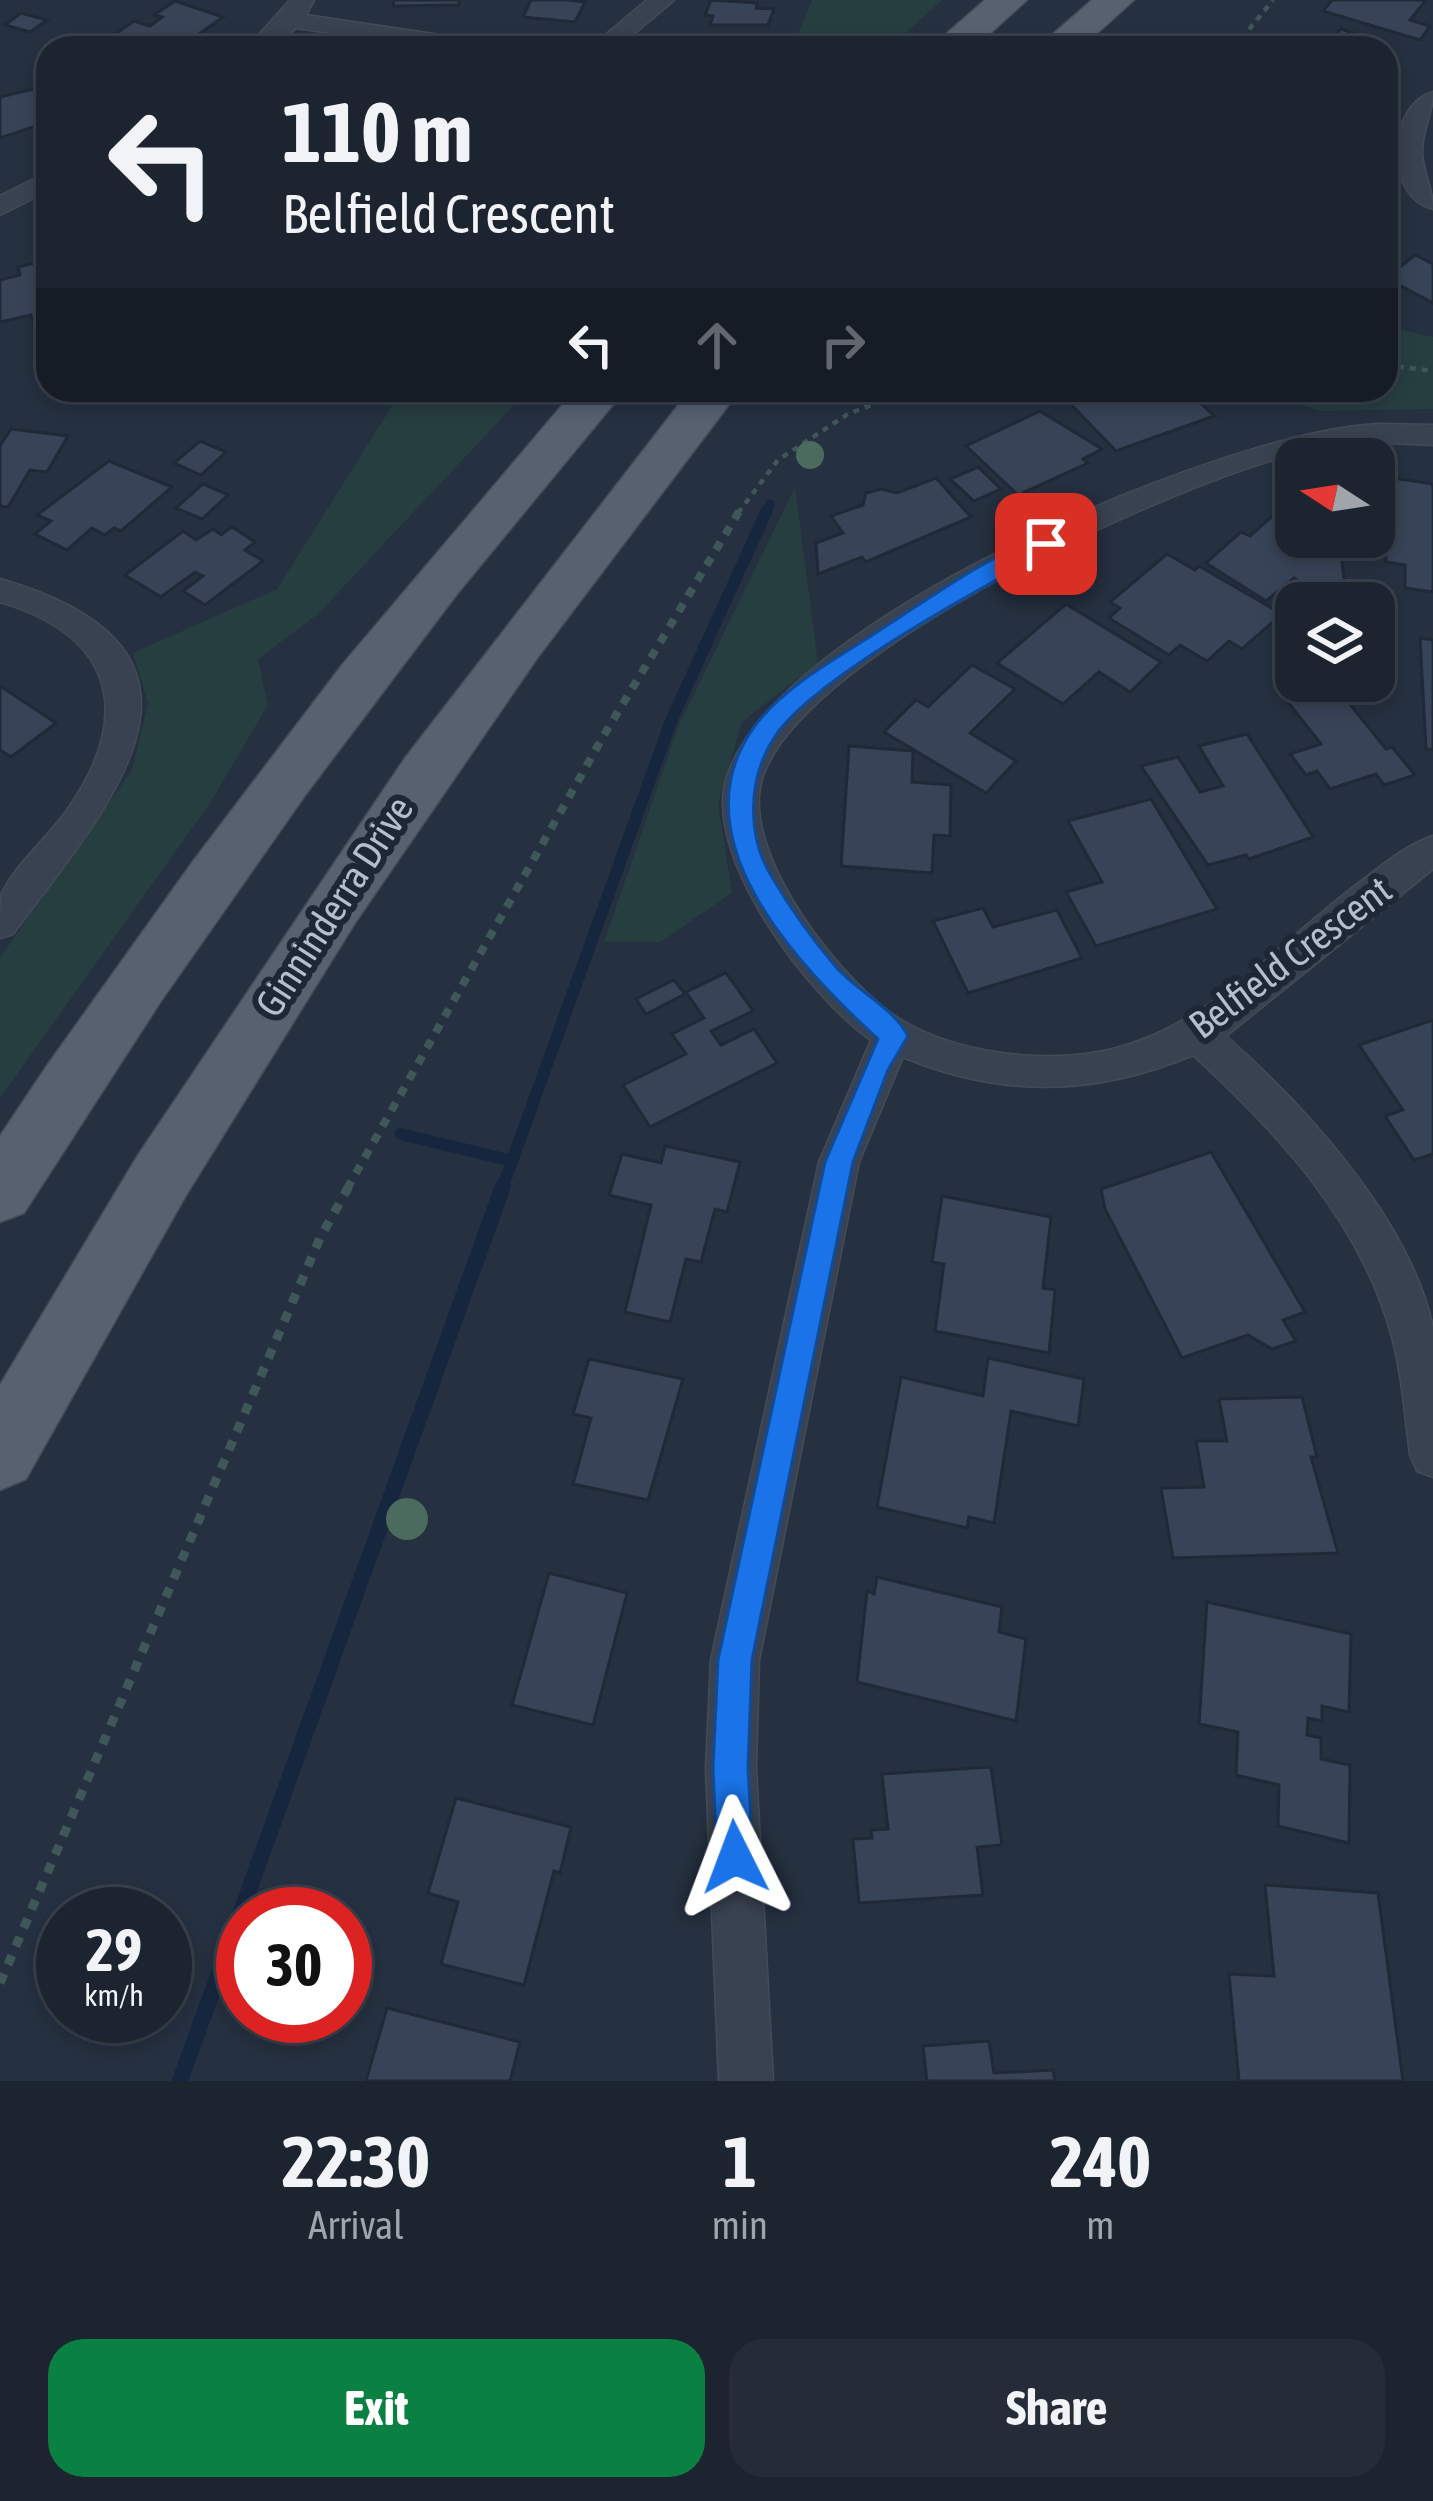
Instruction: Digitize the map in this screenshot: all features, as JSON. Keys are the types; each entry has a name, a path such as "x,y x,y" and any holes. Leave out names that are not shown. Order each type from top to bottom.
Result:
{"main road":[{"path":"964,36 1008,0"},
{"path":"1072,36 1115,0"},
{"path":"0,1192 190,908 327,721 508,495 590,402"},
{"name":"Ginninderra Drive","path":"0,1454 175,1154 423,771 608,521 706,402"}],"street":[{"path":"617,36 662,0"},
{"path":"271,36 296,10 423,36"},
{"path":"1433,100 1410,129 1407,154 1417,181 1433,201"},
{"path":"0,207 36,186"},
{"name":"Belfield Crescent","path":"1433,435 1349,435 1292,445 1085,524 969,584 802,692 765,730 744,775 741,826 757,877 828,977 895,1036 952,1058 1034,1072 1114,1066 1197,1034 1370,894 1433,850"},
{"path":"0,590 71,616 104,646 122,685 123,729 118,753 92,800 0,923"},
{"path":"1197,1034 1294,1123 1354,1200 1378,1242 1413,1331 1433,1455"},
{"path":"746,2081 731,1768 735,1660 839,1162 876,1065 895,1036"}],"path":[{"path":"1244,36 1273,0"},
{"path":"1398,367 1433,371"},
{"path":"0,1982 320,1238 604,735 729,525 778,460 848,414 879,402"}],"green space":[{"path":"812,0 942,0 902,36 797,36"},
{"path":"1398,329 1433,337 1433,409 1321,411 1293,402 1398,402"},
{"path":"394,402 517,402 318,614 258,659 268,705 210,803 0,1098 0,958 132,770 148,703 133,653 277,589"},
{"path":"795,487 818,663 742,722 718,803 732,893 660,942 604,942 679,725"}],"building":[{"path":"394,0 459,0 459,5 393,6"},
{"path":"531,0 585,2 575,22 523,17"},
{"path":"711,0 774,9 768,25 710,25 713,16 705,15"},
{"path":"1332,0 1426,0 1410,20 1430,26 1420,40 1323,11"},
{"path":"175,1 223,17 196,36 114,35 134,21 150,26 162,17 154,15"},
{"path":"21,13 47,20 30,32 5,25"},
{"path":"1341,29 1361,36 1334,36"},
{"path":"36,88 36,126 0,138 0,97"},
{"path":"1415,255 1433,264 1433,303 1398,284 1398,268"},
{"path":"36,263 36,326 31,315 0,322 0,280 20,275 18,267"},
{"path":"1069,402 1199,402 1214,416 1116,451"},
{"path":"1040,411 1102,449 1083,459 1088,463 1018,495 966,446"},
{"path":"11,429 68,436 47,472 30,470 8,507 0,506 0,446"},
{"path":"200,441 226,452 201,475 174,463"},
{"path":"109,461 172,487 121,531 114,528 105,535 92,528 67,550 35,534 51,521 37,515"},
{"path":"978,467 1001,489 974,501 950,479"},
{"path":"936,478 971,517 866,562 862,557 818,574 816,543 843,533 831,516 863,505 866,493 881,489 897,493"},
{"path":"1395,478 1433,484 1433,592 1405,588 1405,565 1386,562 1386,558 1395,558"},
{"path":"203,484 228,495 202,519 176,508"},
{"path":"1275,514 1275,558 1341,558 1344,582 1294,578 1275,582 1275,594 1266,601 1206,563 1241,532 1250,536"},
{"path":"232,527 255,542 245,550 263,561 205,605 183,591 203,576 195,572 161,597 125,575 183,531 196,540 213,529 221,535"},
{"path":"1167,554 1195,570 1199,566 1275,610 1275,622 1242,649 1229,641 1207,661 1180,645 1169,655 1109,618 1120,608 1110,602"},
{"path":"1066,604 1161,662 1130,692 1099,672 1063,704 997,663"},
{"path":"1420,638 1433,640 1433,750 1426,749"},
{"path":"972,665 1015,689 970,733 1016,761 986,793 884,732 916,700 928,707"},
{"path":"0,686 56,723 11,757 0,750"},
{"path":"1288,702 1348,702 1386,749 1392,747 1415,775 1384,785 1376,774 1330,789 1317,771 1306,775 1290,754 1321,744"},
{"path":"1247,734 1313,837 1249,859 1246,855 1208,865 1141,766 1178,757 1200,792 1223,786 1199,746"},
{"path":"849,746 913,751 912,782 951,785 950,836 934,835 932,873 841,866"},
{"path":"1151,799 1217,909 1096,946 1066,892 1102,882 1068,821"},
{"path":"983,908 993,927 1057,910 1082,958 968,993 933,921"},
{"path":"726,973 753,1011 711,1031 721,1045 754,1029 777,1063 650,1127 623,1085 686,1054 672,1034 704,1018 686,992"},
{"path":"674,980 685,994 646,1014 636,999"},
{"path":"1433,1020 1433,1154 1414,1160 1385,1116 1403,1110 1359,1045"},
{"path":"665,1146 740,1162 727,1212 715,1209 701,1262 686,1259 670,1322 625,1312 651,1205 609,1195 622,1154 661,1163"},
{"path":"1211,1152 1305,1312 1283,1320 1296,1341 1272,1349 1248,1335 1182,1358 1105,1209 1101,1189"},
{"path":"942,1196 1051,1217 1043,1288 1055,1290 1049,1353 935,1331 944,1264 932,1262"},
{"path":"988,1358 1084,1379 1078,1426 1011,1411 994,1523 969,1517 967,1528 877,1507 901,1377 983,1396"},
{"path":"589,1359 683,1379 648,1500 573,1484 591,1418 573,1414"},
{"path":"1302,1397 1317,1457 1311,1457 1338,1553 1173,1558 1161,1488 1204,1487 1196,1441 1227,1441 1219,1399"},
{"path":"549,1573 627,1593 593,1725 512,1705"},
{"path":"877,1577 1002,1607 999,1632 1026,1639 1016,1721 857,1682 867,1591 874,1594"},
{"path":"1207,1602 1351,1634 1349,1712 1322,1706 1322,1721 1308,1718 1307,1735 1321,1738 1321,1759 1350,1765 1349,1843 1278,1826 1279,1785 1236,1775 1238,1732 1199,1724"},
{"path":"991,1767 1002,1845 977,1847 983,1895 859,1903 853,1839 872,1838 871,1830 888,1829 882,1774"},
{"path":"456,1798 571,1827 560,1873 554,1871 524,1985 441,1964 458,1902 428,1893"},
{"path":"1265,1885 1378,1893 1403,2081 1239,2081 1229,1974 1274,1976"},
{"path":"387,2008 520,2042 510,2081 366,2081"},
{"path":"989,2041 994,2073 1053,2070 1055,2081 927,2081 923,2046"}],"waterway":[{"path":"766,513 770,504"},
{"path":"502,1189 671,721 767,510"},
{"path":"401,1134 512,1161"},
{"path":"180,2081 503,1186"}],"route":[{"path":"735,1857 731,1768 735,1660 839,1162 876,1065 895,1036 868,1018 828,977 757,877 741,826 744,775 765,730 802,692 969,584 1046,544"}]}
